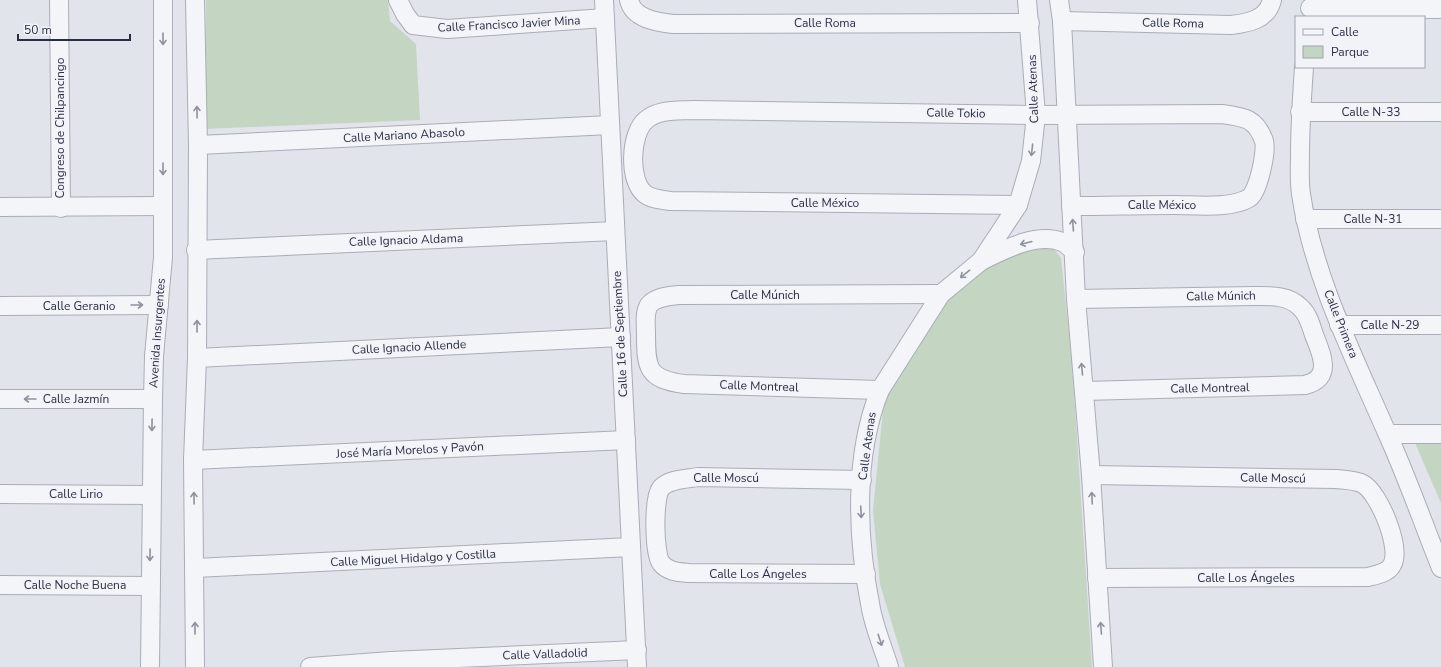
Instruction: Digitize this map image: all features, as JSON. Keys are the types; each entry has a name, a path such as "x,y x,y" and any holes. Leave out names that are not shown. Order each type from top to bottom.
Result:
{"street":[{"name":"Congreso de Chilpancingo","path":"59,0 60,208"},
{"name":"Avenida Insurgentes","path":"150,667 153,400 163,257 163,0"},
{"path":"195,0 198,145 196,250 197,358 193,460 196,568 195,667"},
{"name":"Calle Francisco Javier Mina","path":"398,0 405,14 413,25 447,29 604,18"},
{"name":"Calle 16 de Septiembre","path":"604,0 637,659"},
{"name":"Calle Roma","path":"629,0 635,11 644,18 656,22 673,24 1030,23"},
{"name":"Calle Atenas","path":"981,261 1018,205 1031,161 1036,115 1027,0"},
{"path":"1059,0 1062,21 1071,206 1075,252 1076,299 1091,475 1103,667"},
{"name":"Calle Roma","path":"1062,21 1231,25 1252,22 1264,15 1272,0"},
{"path":"1310,8 1441,8"},
{"name":"Calle Primera","path":"1304,68 1300,112 1300,193 1306,219 1324,281 1339,325 1435,536 1441,568"},
{"name":"Calle Tokio","path":"638,184 634,170 634,144 639,130 646,120 656,114 670,111 693,110 1036,115 1222,114 1238,116 1251,121 1260,130 1265,144 1256,189 1251,198"},
{"name":"Calle N-33","path":"1300,112 1441,112"},
{"name":"Calle Mariano Abasolo","path":"198,145 610,125"},
{"name":"Calle México","path":"638,184 645,194 656,199 685,202 1018,205"},
{"name":"Calle México","path":"1071,206 1220,204 1241,202 1251,198"},
{"path":"0,207 60,208 163,206"},
{"name":"Calle N-31","path":"1306,219 1441,219"},
{"name":"Calle Ignacio Aldama","path":"196,250 615,231"},
{"name":"Calle Atenas","path":"889,667 871,610 862,535 862,480 867,431 880,390 940,294 981,261 1016,246 1037,240 1051,239 1063,242 1075,252"},
{"name":"Calle Múnich","path":"648,362 646,351 646,315 649,305 667,296 940,294"},
{"name":"Calle Múnich","path":"1076,299 1254,296 1273,296 1289,299 1300,307 1307,316 1324,364"},
{"name":"Calle Geranio","path":"0,306 159,305"},
{"name":"Calle N-29","path":"1339,325 1441,325"},
{"name":"Calle Ignacio Allende","path":"197,358 620,337"},
{"name":"Calle Montreal","path":"648,362 653,373 661,380 684,384 880,390"},
{"name":"Calle Montreal","path":"1084,391 1305,385 1314,383 1321,375 1324,364"},
{"name":"Calle Jazmín","path":"0,399 153,400"},
{"path":"1388,434 1441,434"},
{"name":"José María Morelos y Pavón","path":"193,460 626,440"},
{"name":"Calle Moscú","path":"1091,475 1336,478 1353,480 1363,484 1371,490 1377,499 1394,542 1395,554 1392,566"},
{"name":"Calle Moscú","path":"657,556 656,499 660,488 671,482 698,477 862,480"},
{"name":"Calle Lirio","path":"0,494 151,495"},
{"name":"Calle Miguel Hidalgo y Costilla","path":"196,568 631,547"},
{"name":"Calle Los Ángeles","path":"657,556 667,568 689,573 866,574"},
{"name":"Calle Los Ángeles","path":"1097,578 1368,577 1382,574 1392,566"},
{"name":"Calle Noche Buena","path":"0,585 150,586"},
{"name":"Calle Valladolid","path":"310,667 637,659"}],"green space":[{"path":"206,0 388,0 390,21 416,44 420,120 205,129"},
{"path":"1038,247 1053,248 1061,258 1072,362 1092,667 905,667 880,584 873,511 884,400 944,294 999,260"},
{"path":"1415,443 1441,443 1441,503"}]}
